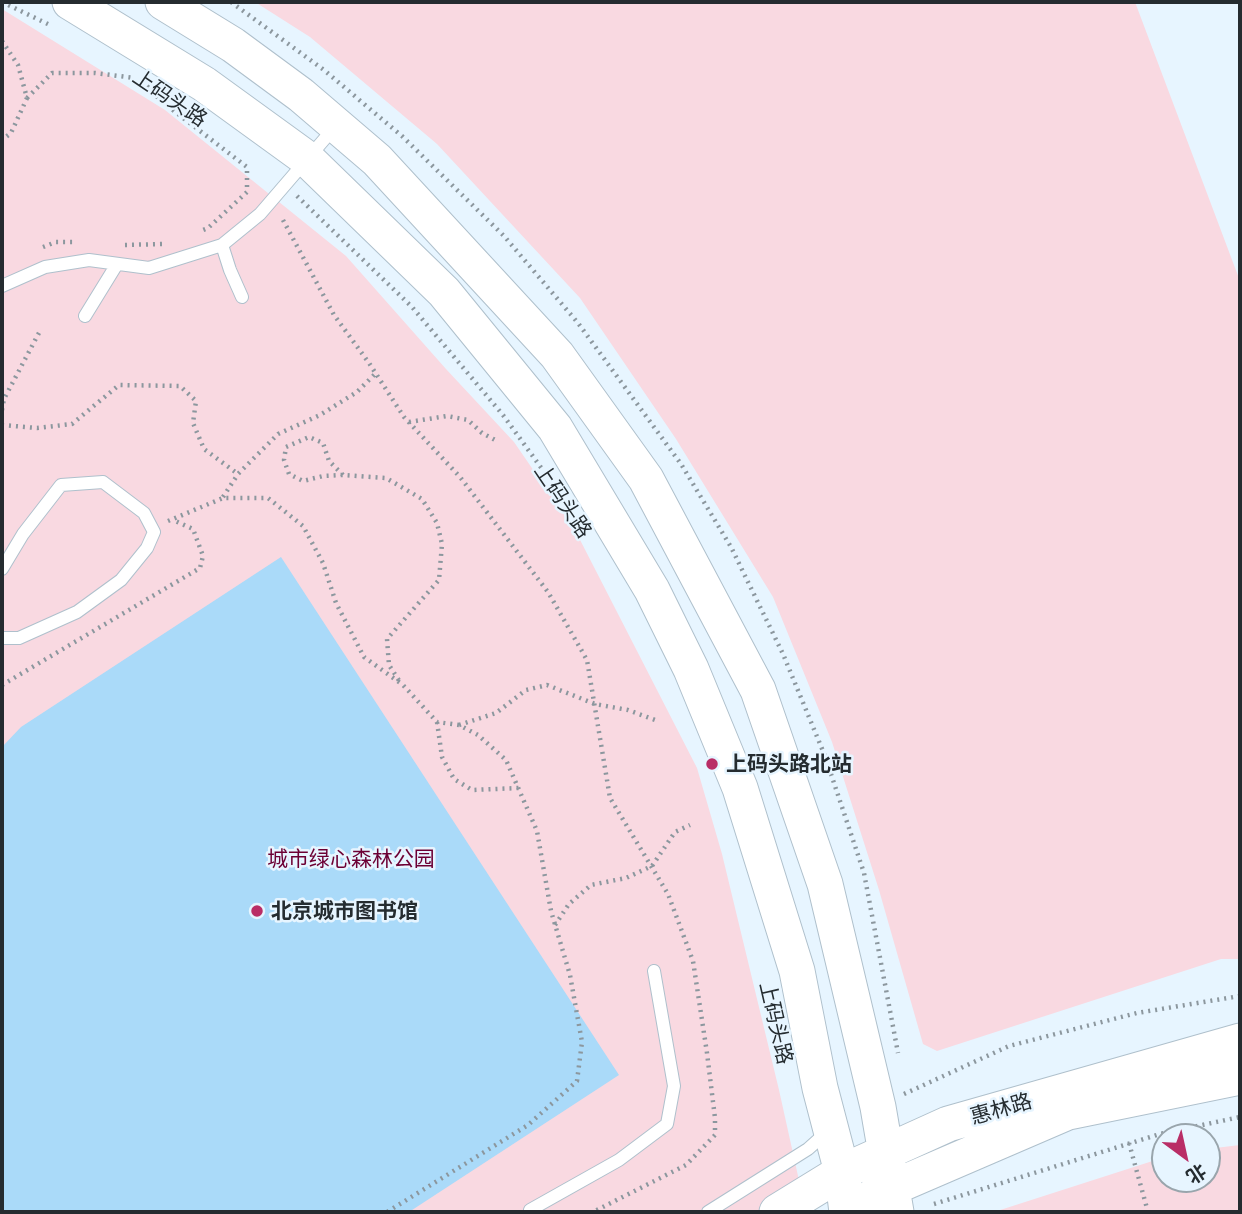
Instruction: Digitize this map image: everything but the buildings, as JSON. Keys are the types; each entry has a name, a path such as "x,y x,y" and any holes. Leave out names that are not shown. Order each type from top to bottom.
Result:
{"main road":[{"path":"163,2 233,45 377,160 557,355 646,479 758,690 825,884 878,1107 885,1152 905,1202"},
{"name":"上码头路","path":"63,15 204,84 295,171 444,292 555,428 652,590 691,669 740,788 797,971 820,1088 842,1172 844,1211"},
{"name":"惠林路","path":"777,1212 842,1172 948,1124 1240,1041"},
{"name":"惠林路","path":"844,1211 905,1202 1068,1112 1240,1077"}],"lane":[{"path":"2,286 45,267 89,260 149,268 222,245 260,214 336,125"},
{"path":"222,245 242,297"},
{"path":"85,316 117,264"},
{"path":"2,569 23,534 61,485 103,482 144,513 154,532 146,548 121,580 77,612 19,638 2,638"},
{"path":"531,1212 530,1210 619,1160 667,1124 674,1086 654,971"},
{"path":"708,1212 808,1149 832,1127"}],"path":[{"path":"2,2 63,15"},
{"path":"2,41 18,65 27,98"},
{"name":"上码头路","path":"124,68 161,92"},
{"path":"2,140 10,133 27,98 52,73 95,73 140,78 161,101 247,167 247,192 208,228 198,232"},
{"name":"上码头路","path":"295,171 503,415 552,483"},
{"path":"283,220 334,315 409,422 460,477 548,592 587,660 610,798 668,894 693,961 715,1135 686,1165 593,1212"},
{"path":"34,250 56,242 82,243"},
{"path":"120,245 167,244"},
{"path":"2,410 4,399 41,329"},
{"path":"223,498 238,474 278,434 320,415 358,392 376,373"},
{"path":"2,425 37,428 72,424 119,385 180,386 196,401 193,423 204,449 238,474"},
{"path":"409,422 447,416 468,420 482,433 497,441"},
{"path":"343,475 329,461 323,443 309,436 286,447 284,460 289,474 303,481 343,475 386,478 422,499 437,523 442,544 439,580 387,639 389,665 402,685"},
{"path":"152,528 223,498 268,498 303,526 323,563 336,603 364,657 402,685 437,722 442,757 454,779 472,790 519,788"},
{"path":"2,685 200,568 204,556 193,529 173,520"},
{"path":"459,725 496,713 526,690 547,685 595,704 628,710 654,720"},
{"path":"387,1212 528,1125 577,1081 582,1042 570,975 555,925 537,831 519,788 506,760 478,735 459,725 437,722"},
{"path":"555,925 569,904 591,885 626,878 652,866 675,832 690,825"},
{"path":"878,1107 1009,1046 1137,1013 1240,996"},
{"path":"905,1202 1160,1134 1240,1117"},
{"path":"1129,1143 1149,1212"}],"green space":[{"path":"255,2 1135,2 1240,281 1240,959 1221,959 937,1051 923,1044 879,890 832,742 773,597 676,439 580,298 437,144 310,37"},
{"name":"城市绿心森林公园","path":"2,9 165,110 346,256 514,442 576,532 697,768 722,854 806,1212 2,1212"},
{"path":"1240,1145 1240,1212 994,1212 1151,1162 1151,1193 1221,1193 1221,1147"}],"place":[{"name":"上码头路北站","path":"712,764"},
{"name":"北京城市图书馆","path":"257,911"}]}
